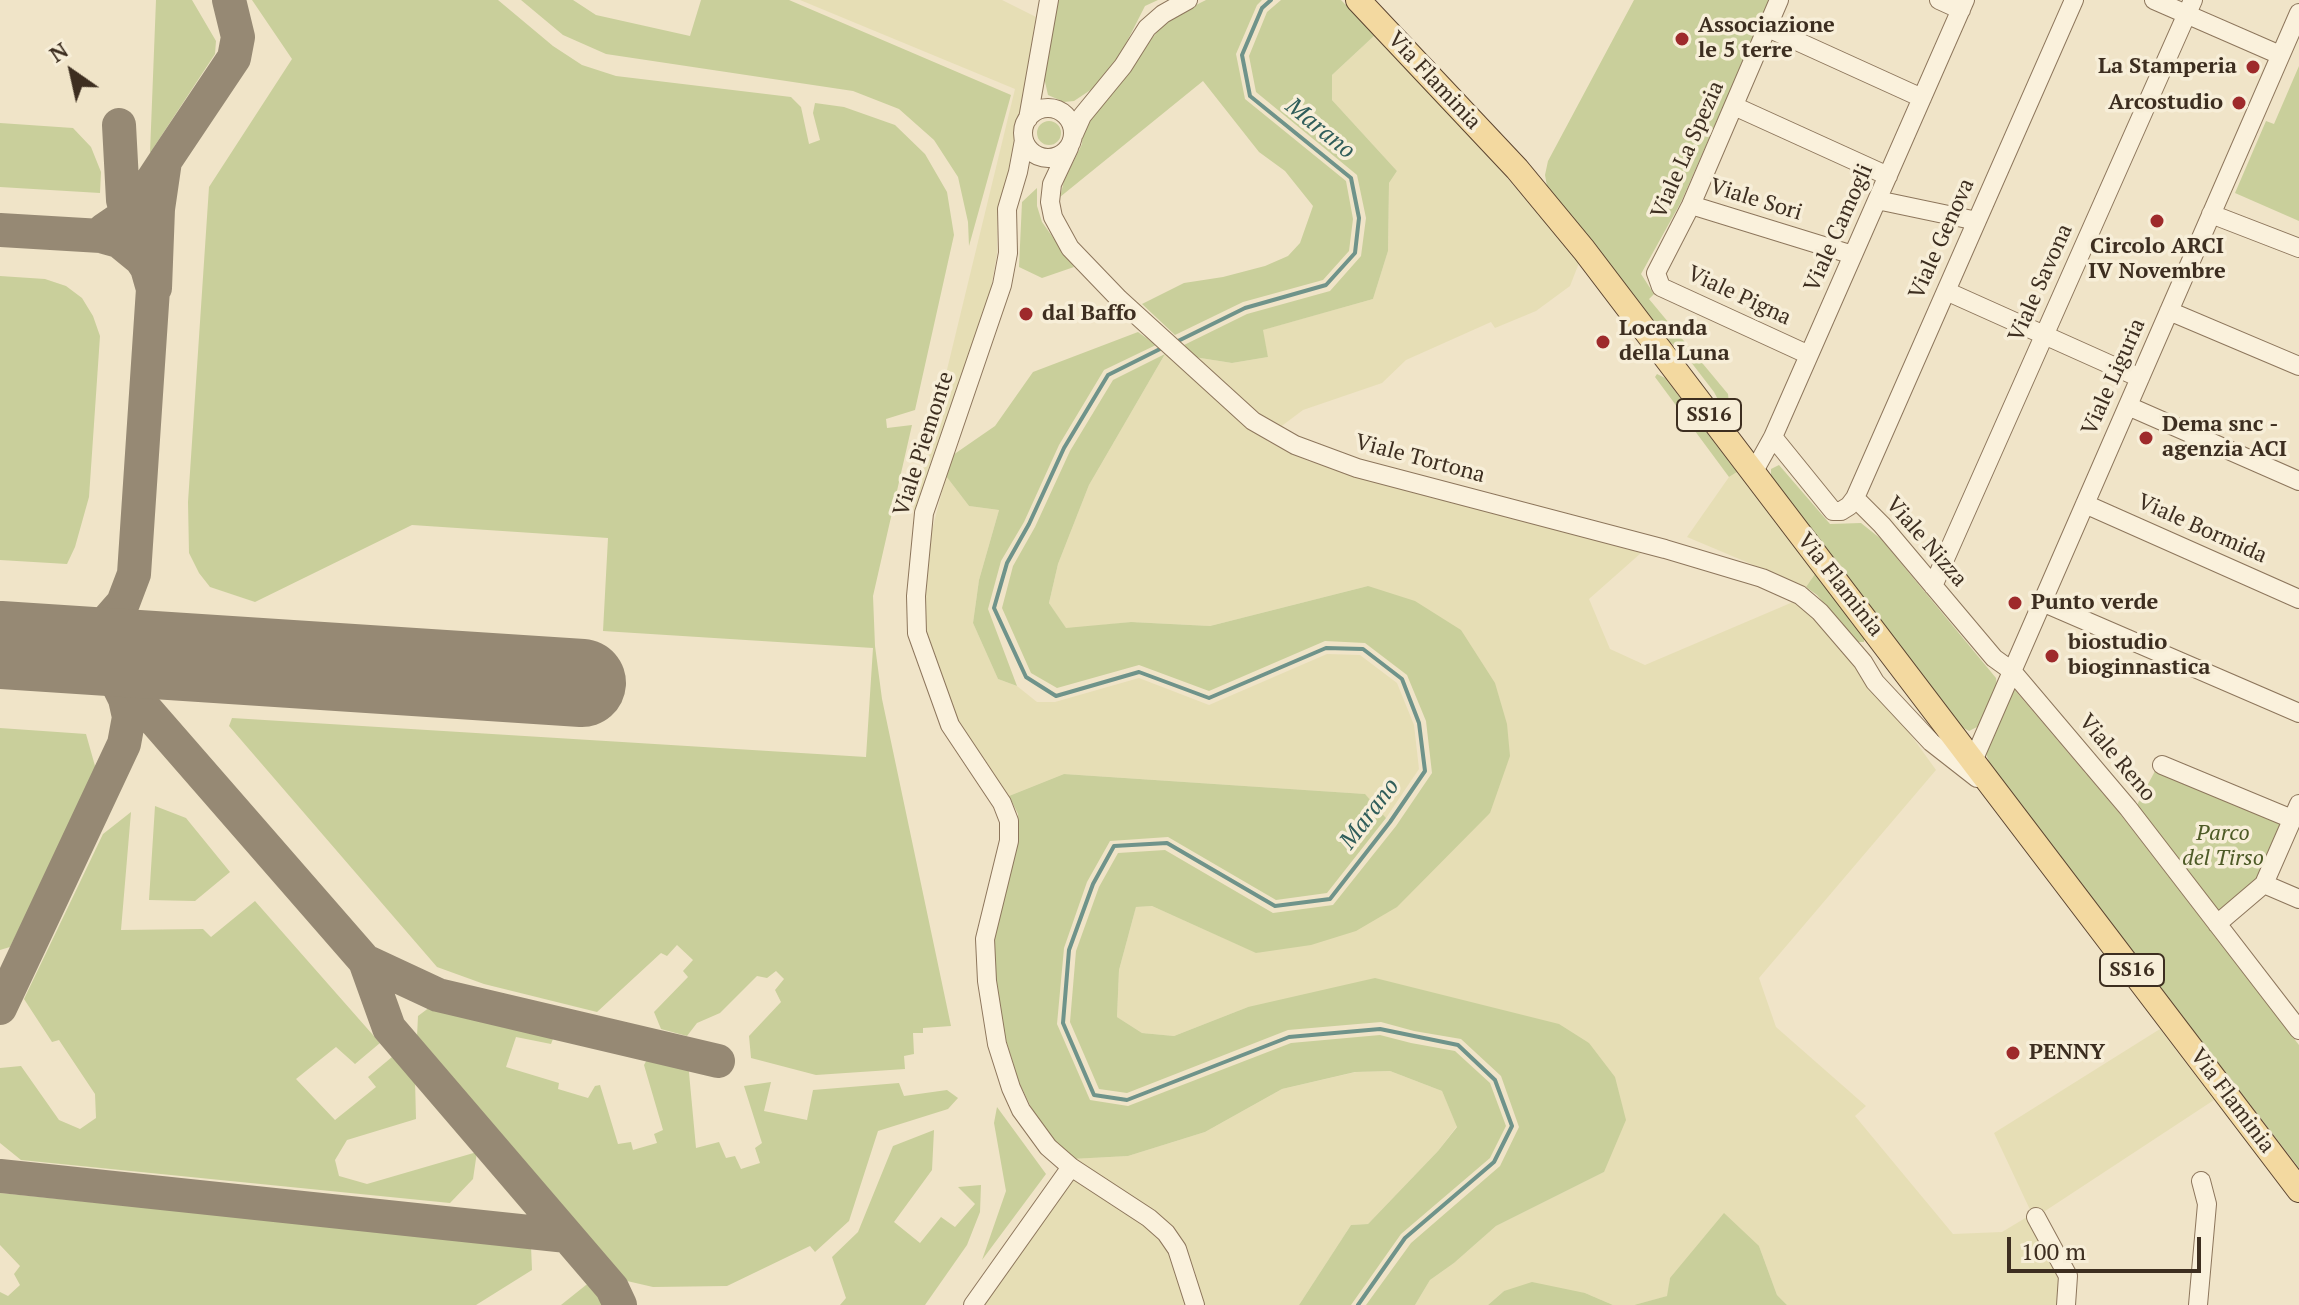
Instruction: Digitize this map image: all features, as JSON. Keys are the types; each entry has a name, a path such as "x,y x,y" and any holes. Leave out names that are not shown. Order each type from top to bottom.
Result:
{"main road":[{"name":"Via Flaminia","path":"1358,0 1517,169 1584,250 2299,1190"}],"street":[{"path":"1040,157 1027,146 1023,133 1035,85 1049,0"},
{"path":"1052,184 1082,116 1123,66 1147,28 1163,14 1188,0"},
{"name":"Viale La Spezia","path":"1656,273 1691,205 1779,0"},
{"path":"1939,0 1963,5"},
{"name":"Viale Genova","path":"1855,498 2074,0"},
{"path":"2154,0 2190,7 2280,55"},
{"name":"Viale Camogli","path":"1753,473 1773,437 1963,5"},
{"name":"Viale Savona","path":"1933,586 2190,7"},
{"name":"Viale Liguria","path":"1973,761 2299,13"},
{"path":"1768,28 1922,98"},
{"path":"1018,172 1040,157 1058,157 1072,141 1070,121 1035,85"},
{"path":"1028,119 1039,110 1056,110 1101,91"},
{"path":"1734,106 1888,176"},
{"name":"Viale Piemonte","path":"1024,140 1007,209 1008,253 1002,285 924,513 916,596 917,633 950,725 1002,803 1009,821 1009,841 985,939 987,981 997,1044 1021,1110 1048,1147 1071,1167 1127,1202 1166,1233 1177,1249 1195,1305"},
{"name":"Viale Tortona","path":"1040,157 1052,184 1050,202 1053,217 1070,248 1119,299 1253,421 1295,445 1357,468 1665,549 1762,578 1800,595 1820,612 1863,662 1875,682 1931,742 1995,791"},
{"path":"1877,200 1977,221"},
{"name":"Viale Sori","path":"1691,205 1853,255"},
{"path":"2211,214 2299,248"},
{"name":"Viale Pigna","path":"1656,273 1661,287 1809,355"},
{"path":"1946,291 2140,378"},
{"path":"2169,311 2299,366"},
{"path":"2128,406 2299,481"},
{"name":"Viale Nizza","path":"1773,437 1833,511 1841,511 1855,498 1882,525 1994,658 2012,671"},
{"name":"Viale Bormida","path":"2085,504 2299,599"},
{"path":"2042,602 2299,713"},
{"path":"1863,662 1896,659"},
{"name":"Viale Reno","path":"2012,671 2128,808 2299,1030"},
{"path":"2162,765 2296,812 2264,884 2217,924"},
{"path":"2264,884 2299,899"},
{"path":"973,1305 1071,1167"},
{"path":"2198,1305 2207,1204 2201,1181"},
{"path":"2036,1217 2068,1276 2066,1305"}],"shaded area":[{"path":"800,0 1002,0 1036,17 1024,90 1027,106 1020,113 1013,132 1018,151 997,215 997,254 991,288 917,512 913,510 1015,89"},
{"path":"1375,35 1476,141 1579,263 1570,286 1536,311 1495,328 1491,322 1406,360 1382,383 1303,410 1279,428 1236,396 1194,357 1232,363 1268,357 1262,330 1373,299 1388,251 1389,183 1397,171 1332,100 1332,75"},
{"path":"1165,354 1269,442 1308,461 1641,553 1589,599 1610,649 1645,665 1793,602 1811,614 1908,731 1936,770 1759,978 1776,1027 1866,1106 1855,1116 1953,1234 2002,1232 2032,1214 1994,1133 2160,1029 2214,1100 2042,1213 2073,1305 1787,1305 1777,1295 1759,1246 1670,1278 1668,1296 1634,1305 1613,1305 1585,1293 1504,1291 1488,1305 1415,1305 1430,1280 1496,1226 1604,1172 1589,1043 1248,1007 1174,1036 1142,1033 1117,1017 1119,970 1136,907 1152,906 1257,953 1490,813 1368,586 1210,626 1131,622 1066,629 1049,603 1058,564 1089,485"},
{"path":"1737,472 1815,574 1806,587 1687,537 1729,477"},
{"path":"946,476 969,506 999,510 979,580 973,623 998,679 1017,686 1037,702 1055,702 1139,678 1209,705 1327,654 1360,655 1397,683 1414,725 1419,769 1386,818 1364,794 1064,774 1009,796 958,721 927,632 922,596 925,557"},
{"path":"1390,1071 1442,1091 1457,1126 1438,1151 1368,1224 1351,1225 1299,1305 1203,1305 1194,1269 1185,1250 1072,1159 1128,1156 1205,1132 1282,1089 1356,1072"},
{"path":"1071,1175 1122,1207 1160,1238 1171,1253 1187,1305 978,1305"}],"green space":[{"path":"156,0 192,0 216,41 215,54 150,153"},
{"path":"252,0 498,0 553,46 582,65 616,76 791,97 801,107 809,144 820,140 813,113 815,103 844,107 895,125 925,154 947,192 954,235 915,410 886,419 887,428 912,425 873,596 882,699 951,1026 923,1028 923,1033 913,1033 914,1054 904,1056 905,1069 816,1075 751,1058 749,1036 781,1002 775,990 784,979 776,971 767,978 757,976 720,1013 697,1023 687,1036 661,1029 654,1012 688,977 683,971 693,960 677,945 667,956 661,953 597,1012 484,984 437,967 229,726 232,718 866,757 873,648 603,631 608,538 412,525 255,602 210,587 189,553 188,502 209,187 292,59"},
{"path":"521,0 573,0 596,15 690,36 701,0 789,0 1011,95 969,246 968,222 958,177 934,140 899,109 853,91 606,54 563,35"},
{"path":"1056,0 1158,0 1145,6 1113,69 1074,101 1064,102 1048,95 1043,73"},
{"path":"1206,0 1262,0 1236,54 1245,99 1346,181 1353,219 1349,251 1323,280 1243,302 1175,335 1142,304 1184,283 1265,266 1288,256 1300,243 1313,206 1285,171 1259,152 1203,81 1060,197 1064,181 1082,144 1083,125 1161,27"},
{"path":"1281,0 1341,0 1375,35 1332,75 1332,100 1397,171 1389,183 1388,251 1373,299 1263,330 1268,357 1232,363 1194,357 1184,345 1247,314 1330,291 1361,256 1366,218 1357,175 1256,92 1249,56 1267,12"},
{"path":"1634,0 1770,0 1681,202 1641,274 1654,294 1649,299 1728,394 1730,412 1726,415 1714,392 1684,353 1671,343 1547,186 1545,175 1548,161"},
{"path":"2299,66 2299,221 2235,193 2266,121 2274,124"},
{"path":"1049,121 1058,124 1061,133 1058,142 1049,145 1040,142 1037,133 1040,124"},
{"path":"0,123 73,128 91,147 101,172 100,193 0,187"},
{"path":"1037,188 1037,206 1042,222 1074,267 1042,278 1019,267 1022,202"},
{"path":"0,276 45,279 66,286 82,298 100,336 89,497 67,564 0,560"},
{"path":"1138,332 1156,345 1104,370 1059,445 1024,522 1001,561 988,609 1017,686 998,679 973,623 979,580 999,510 969,506 946,476 953,455 995,426 1033,372"},
{"path":"1165,354 1089,485 1058,564 1049,603 1066,628 1131,622 1210,626 1368,586 1415,601 1461,630 1495,683 1507,724 1510,756 1490,813 1397,907 1356,931 1311,945 1256,953 1152,906 1136,907 1119,970 1117,1017 1142,1033 1174,1036 1248,1007 1375,978 1559,1024 1589,1043 1615,1077 1626,1120 1604,1172 1496,1226 1430,1280 1415,1305 1366,1305 1411,1243 1500,1166 1519,1127 1501,1076 1461,1039 1381,1022 1288,1030 1127,1093 1099,1089 1070,1022 1076,951 1099,887 1118,853 1165,850 1273,913 1333,905 1396,826 1432,773 1426,721 1407,675 1365,643 1325,641 1209,691 1139,665 1057,688 1031,673 1002,608 1013,566 1070,451 1113,380"},
{"path":"1657,374 1665,378 1737,472 1729,477 1655,377"},
{"path":"1779,465 1830,524 1861,523 1881,539 1996,678 1997,687 1979,726 1969,731 1960,726 1771,479 1771,469"},
{"path":"1815,574 1864,636 1864,642 1858,642 1817,595 1806,587"},
{"path":"2014,689 2121,815 2299,1045 2299,1168 1992,769 1986,754"},
{"path":"0,728 86,734 97,773 10,947 0,950"},
{"name":"Parco del Tirso","path":"2155,771 2282,823 2259,876 2219,913 2137,805"},
{"path":"1064,774 1365,794 1386,818 1327,893 1276,900 1168,837 1110,841 1087,882 1064,948 1057,1024 1090,1100 1128,1106 1291,1043 1380,1035 1455,1051 1490,1083 1506,1126 1490,1158 1401,1234 1351,1305 1299,1305 1351,1225 1368,1224 1457,1127 1442,1091 1390,1071 1355,1072 1282,1089 1205,1132 1128,1156 1072,1159 1039,1124 1019,1082 1006,1040 993,980 993,941 1019,840 1018,814 1009,796"},
{"path":"155,806 186,818 230,872 195,901 149,900"},
{"path":"131,812 121,930 203,929 211,937 255,901 380,1043 355,1064 336,1047 296,1079 335,1120 376,1087 368,1077 392,1057 415,1080 416,1119 347,1140 335,1160 339,1176 367,1184 477,1152 473,1179 450,1203 21,1160 0,1143 0,1068 21,1066 59,1120 80,1129 96,1118 95,1094 59,1040 52,1042 24,999 103,834"},
{"path":"434,1004 556,1031 551,1044 516,1037 506,1067 559,1083 558,1089 588,1098 595,1086 600,1085 618,1144 631,1142 633,1150 657,1143 654,1134 663,1130 644,1065 650,1054 688,1062 696,1148 719,1142 726,1158 735,1156 741,1169 760,1163 755,1148 762,1143 744,1086 771,1082 764,1111 807,1120 813,1090 899,1083 904,1096 947,1090 958,1098 948,1109 878,1131 849,1221 815,1252 810,1246 727,1286 653,1287 627,1281 417,1037 418,1016"},
{"path":"997,1107 1046,1174 982,1260 1006,1191 994,1123"},
{"path":"934,1130 932,1170 894,1222 920,1243 941,1217 955,1227 975,1204 958,1187 981,1185 980,1212 967,1245 925,1305 840,1305 846,1298 832,1257 858,1232 893,1146"},
{"path":"0,1193 531,1246 532,1270 476,1305 0,1305 0,1292 8,1296 20,1285 14,1274 20,1266 0,1245"},
{"path":"1724,1213 1759,1246 1777,1295 1787,1305 1634,1305 1667,1296 1670,1278"},
{"path":"591,1281 609,1305 561,1305"},
{"path":"1532,1282 1585,1293 1613,1305 1488,1305 1504,1291"}],"waterway":[{"name":"Marano","path":"1174,343 1245,308 1326,285 1355,253 1359,218 1351,178 1250,96 1242,55 1262,8 1271,0"},
{"name":"Marano","path":"1162,348 1108,375 1064,448 1007,563 994,608 1026,677 1056,696 1139,672 1209,698 1326,648 1363,649 1402,679 1419,723 1425,771 1330,899 1275,906 1167,843 1114,846 1093,884 1069,950 1063,1023 1094,1095 1127,1100 1289,1037 1380,1029 1458,1045 1495,1080 1512,1126 1494,1162 1405,1238 1358,1305"}],"taxiway":[{"path":"165,161 234,58 238,37 229,0"},
{"path":"119,125 123,200 130,226"},
{"path":"104,230 126,215 138,202 165,161 158,209 155,288"},
{"path":"0,230 101,236 119,241 141,259 153,289 134,574 123,603 102,627 75,641 49,647"},
{"path":"61,649 93,661 127,688 365,961 389,1028 612,1288 620,1305"},
{"path":"0,1008 124,744 129,717 117,683"},
{"path":"365,961 438,995 718,1061"},
{"path":"0,1176 567,1236"}],"runway":[{"path":"0,645 582,683"}],"place":[{"name":"Associazione le 5 terre","path":"1682,39"},
{"name":"La Stamperia","path":"2253,67"},
{"name":"Arcostudio","path":"2239,103"},
{"name":"Circolo ARCI IV Novembre","path":"2157,221"},
{"name":"dal Baffo","path":"1026,314"},
{"name":"Locanda della Luna","path":"1603,342"},
{"name":"Dema snc - agenzia ACI","path":"2146,438"},
{"name":"Punto verde","path":"2015,603"},
{"name":"biostudio bioginnastica","path":"2052,656"},
{"name":"PENNY","path":"2013,1053"}]}
